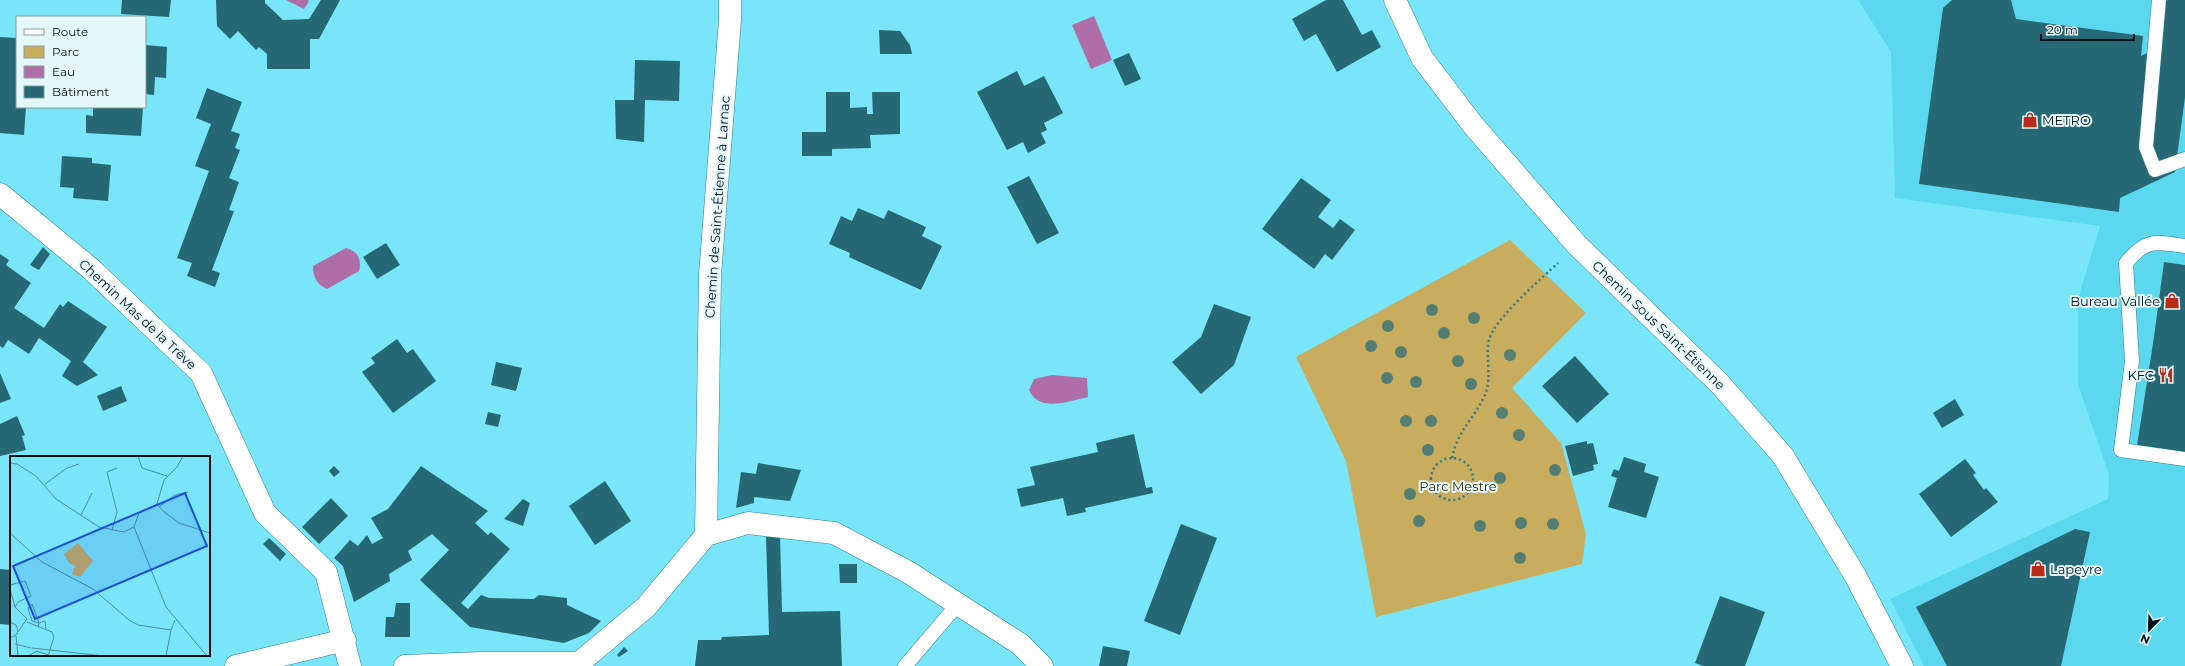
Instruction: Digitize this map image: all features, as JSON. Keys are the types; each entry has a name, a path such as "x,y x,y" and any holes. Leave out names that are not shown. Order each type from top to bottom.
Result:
{"street":[{"name":"Chemin de Saint-Étienne à Larnac","path":"706,535 710,275 730,20 730,0"},
{"name":"Chemin Sous Saint-Étienne","path":"1395,0 1422,58 1473,125 1578,245 1720,384 1783,456 1856,577 1902,666"},
{"name":"Chemin Mas de la Trêve","path":"0,194 90,268 202,373 265,513 326,572 345,640 350,666"},
{"path":"405,666 482,663 579,663 646,607 706,535 748,524 834,533 908,572 1020,644 1042,666"},
{"path":"236,666 345,640"}],"lane":[{"path":"2159,0 2146,147 2155,170 2185,159"},
{"path":"2185,246 2159,242 2140,247 2126,263 2132,361 2121,450 2185,459"},
{"path":"904,666 958,604"}],"path":[{"path":"1452,458 1457,441 1469,419 1478,408 1488,387 1490,377 1487,351 1492,332 1535,284 1578,245"},
{"path":"1452,458 1465,463 1472,474 1472,482 1466,494 1454,500 1441,497 1436,492 1431,480 1432,473 1439,462 1452,458"}],"shaded area":[{"path":"1858,0 2185,0 2185,666 1924,666 1890,599 2108,499 2109,475 2078,384 2078,299 2100,226 1895,198 1891,52"}],"green space":[{"name":"Parc Mestre","path":"1510,240 1586,313 1512,388 1561,443 1586,534 1582,564 1376,617 1346,461 1296,357"}],"water":[{"path":"286,0 308,0 309,1 304,9"},
{"path":"1094,16 1112,60 1091,69 1072,25"},
{"path":"346,248 354,251 358,256 360,263 359,271 327,289 316,280 313,266"},
{"path":"1052,375 1087,378 1088,397 1055,404 1040,401 1034,397 1029,390 1034,379"}],"building":[{"path":"122,0 171,0 169,17 121,14"},
{"path":"216,0 265,0 265,3 283,20 309,19 321,0 340,0 319,39 310,39 310,69 267,69 267,54 259,47 256,50 238,31 230,39 217,26"},
{"path":"1326,0 1343,0 1362,35 1372,30 1381,47 1337,72 1316,34 1304,41 1292,19"},
{"name":"METRO","path":"1952,0 2011,0 2016,19 2143,36 2141,56 2157,48 2163,2 2168,0 2185,0 2185,97 2175,172 2120,198 2119,212 1919,184 1943,8"},
{"path":"879,30 900,31 910,45 912,54 880,54"},
{"path":"0,37 16,38 16,108 26,108 24,135 0,133"},
{"path":"146,45 167,47 166,78 155,77 154,95 146,94"},
{"path":"1129,53 1141,79 1125,86 1113,60"},
{"path":"635,60 680,61 679,101 645,100 644,142 616,139 615,100 634,100"},
{"path":"1017,71 1024,86 1044,76 1063,113 1044,123 1047,130 1041,133 1046,143 1028,153 1023,142 1007,150 977,92"},
{"path":"207,88 242,102 231,131 240,134 235,148 240,150 229,178 239,182 229,210 234,211 212,270 220,273 215,287 187,276 192,263 177,258 209,171 195,166 211,124 196,118"},
{"path":"826,92 850,92 850,108 867,107 867,114 873,114 872,92 900,92 900,134 870,135 871,148 832,149 832,156 802,156 802,132 826,132"},
{"path":"93,108 143,108 141,136 86,133 86,115 93,116"},
{"path":"62,156 92,158 92,163 111,165 108,201 73,198 74,188 60,187"},
{"path":"1029,176 1059,233 1037,244 1007,187"},
{"path":"1301,178 1331,200 1318,217 1333,228 1340,219 1355,230 1332,260 1325,254 1314,269 1262,229"},
{"path":"858,208 884,219 888,210 926,227 922,236 942,246 921,290 849,257 850,253 829,244 841,216 852,221"},
{"path":"386,243 400,265 377,279 363,257"},
{"path":"43,247 50,254 39,270 30,265"},
{"path":"0,254 9,260 6,265 31,283 14,308 44,328 60,304 63,307 68,301 107,327 83,362 98,375 77,386 62,376 71,361 39,338 29,354 8,340 3,348 0,346"},
{"name":"KFC","path":"2164,262 2185,265 2185,453 2137,446"},
{"path":"1214,304 1251,317 1234,365 1201,394 1172,362 1201,337"},
{"path":"397,339 407,353 413,349 436,381 393,413 362,372 375,363 371,358"},
{"path":"1575,356 1609,394 1577,423 1542,386"},
{"path":"496,362 522,368 516,391 491,385"},
{"path":"0,373 11,399 0,403"},
{"path":"121,386 127,401 103,411 97,396"},
{"path":"1955,399 1964,415 1942,428 1933,413"},
{"path":"488,412 501,415 498,427 485,424"},
{"path":"17,416 25,435 22,436 26,450 0,456 0,424"},
{"path":"1134,434 1146,488 1152,487 1153,493 1085,508 1086,512 1067,516 1063,498 1021,507 1017,489 1035,485 1030,467 1098,452 1096,443"},
{"path":"1587,441 1587,444 1593,443 1598,464 1593,465 1594,470 1573,476 1565,446"},
{"path":"1624,457 1646,464 1644,472 1659,477 1646,518 1608,507 1617,478 1611,476 1614,469 1619,471"},
{"path":"1965,459 1976,473 1973,475 1984,490 1986,488 1998,502 1951,537 1919,494"},
{"path":"758,463 801,470 790,501 754,497 754,503 736,508 741,472 756,474"},
{"path":"334,466 340,472 334,477 329,471"},
{"path":"421,466 488,511 475,523 488,535 491,532 510,549 461,603 468,609 481,595 489,598 534,599 539,595 567,598 567,605 601,621 589,633 564,643 470,627 420,580 449,550 432,534 408,551 412,560 389,574 390,581 354,602 343,566 334,558 350,540 358,546 367,535 372,544 383,538 371,518 388,509"},
{"path":"605,481 631,521 595,545 569,506"},
{"path":"331,498 348,516 319,544 302,527"},
{"path":"523,499 530,503 523,526 504,519"},
{"path":"1181,524 1217,538 1180,635 1144,621"},
{"name":"Lapeyre","path":"2075,529 2090,532 2061,666 1947,666 1916,607"},
{"path":"780,535 782,612 840,611 842,666 695,666 698,640 721,640 722,637 769,635 766,537"},
{"path":"269,538 286,554 280,561 263,544"},
{"path":"839,564 857,564 857,583 840,583"},
{"path":"0,569 10,570 10,625 0,624"},
{"path":"1720,596 1765,612 1745,666 1703,666 1695,663"},
{"path":"396,603 410,603 410,637 385,637 386,617 394,617"},
{"path":"1103,646 1130,651 1127,666 1099,666"},
{"path":"624,647 628,651 619,657 617,655"}],"place":[{"name":"METRO","path":"2030,120"},
{"name":"Bureau Vallée","path":"2172,301"},
{"name":"KFC","path":"2166,375"},
{"name":"Lapeyre","path":"2038,569"}]}
